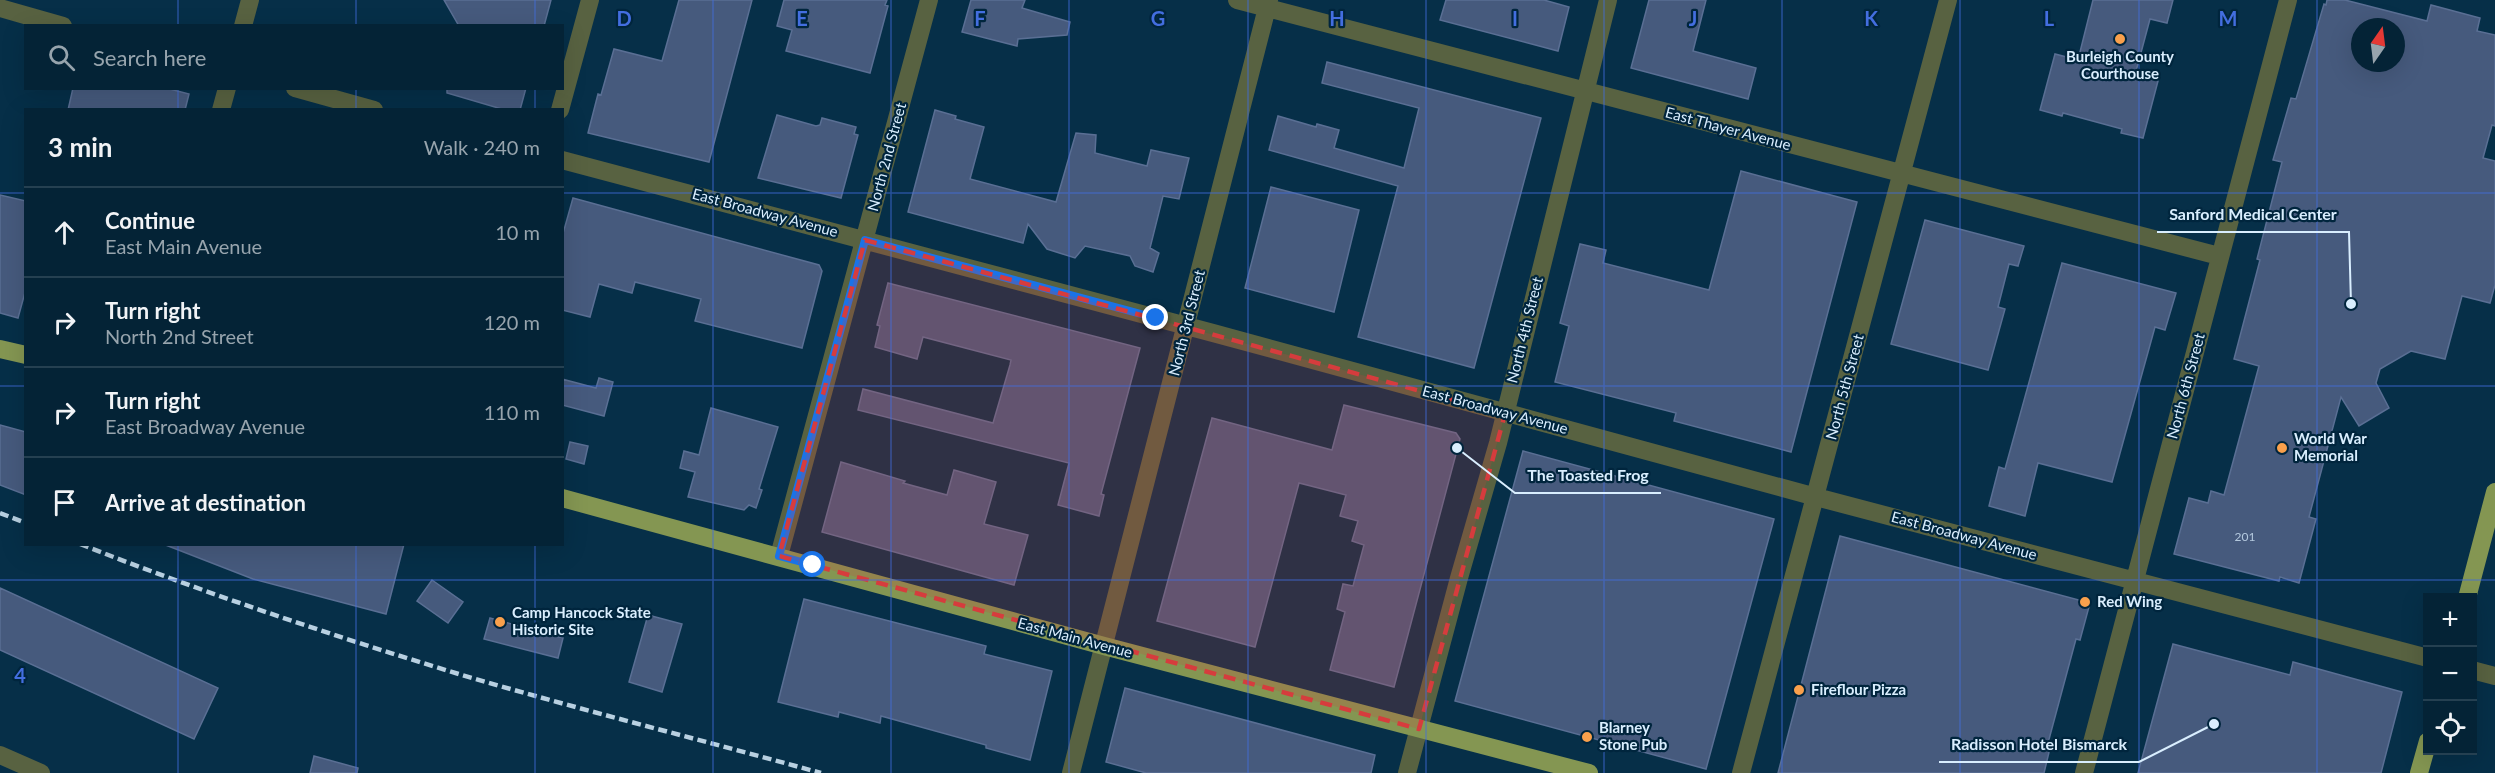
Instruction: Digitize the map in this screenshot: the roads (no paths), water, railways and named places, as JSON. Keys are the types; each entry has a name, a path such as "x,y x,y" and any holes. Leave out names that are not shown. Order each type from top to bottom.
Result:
{"main road":[{"path":"0,348 24,354"},
{"path":"2468,593 2495,492"},
{"name":"East Main Avenue","path":"564,499 1104,646 1589,773"},
{"path":"2419,773 2424,755"}],"street":[{"path":"244,24 250,0"},
{"path":"561,108 590,0"},
{"name":"North 2nd Street","path":"779,556 929,0"},
{"name":"East Thayer Avenue","path":"1237,0 1268,4 1584,90 2219,256"},
{"name":"North 4th Street","path":"1407,773 1505,414 1608,0"},
{"name":"North 5th Street","path":"1741,773 1948,0"},
{"name":"North 6th Street","path":"2084,773 2288,0"},
{"name":"North 3rd Street","path":"1071,773 1268,4"},
{"path":"0,8 56,24"},
{"path":"222,108 226,90"},
{"path":"302,90 367,108"},
{"name":"East Broadway Avenue","path":"564,161 1187,326 1505,414 2423,657"},
{"path":"2477,671 2495,676"},
{"path":"0,754 41,773"}],"railway":[{"path":"0,513 24,522"},
{"path":"85,546 222,597 462,675 821,773"}],"place":[{"name":"Burleigh County Courthouse","path":"2120,39"},
{"name":"Sanford Medical Center","path":"2351,304"},
{"name":"The Toasted Frog","path":"1457,448"},
{"name":"World War Memorial","path":"2282,448"},
{"name":"Red Wing","path":"2085,602"},
{"name":"Camp Hancock State Historic Site","path":"500,622"},
{"name":"Fireflour Pizza","path":"1799,690"},
{"name":"Radisson Hotel Bismarck","path":"2214,724"},
{"name":"Blarney Stone Pub","path":"1587,737"}]}
